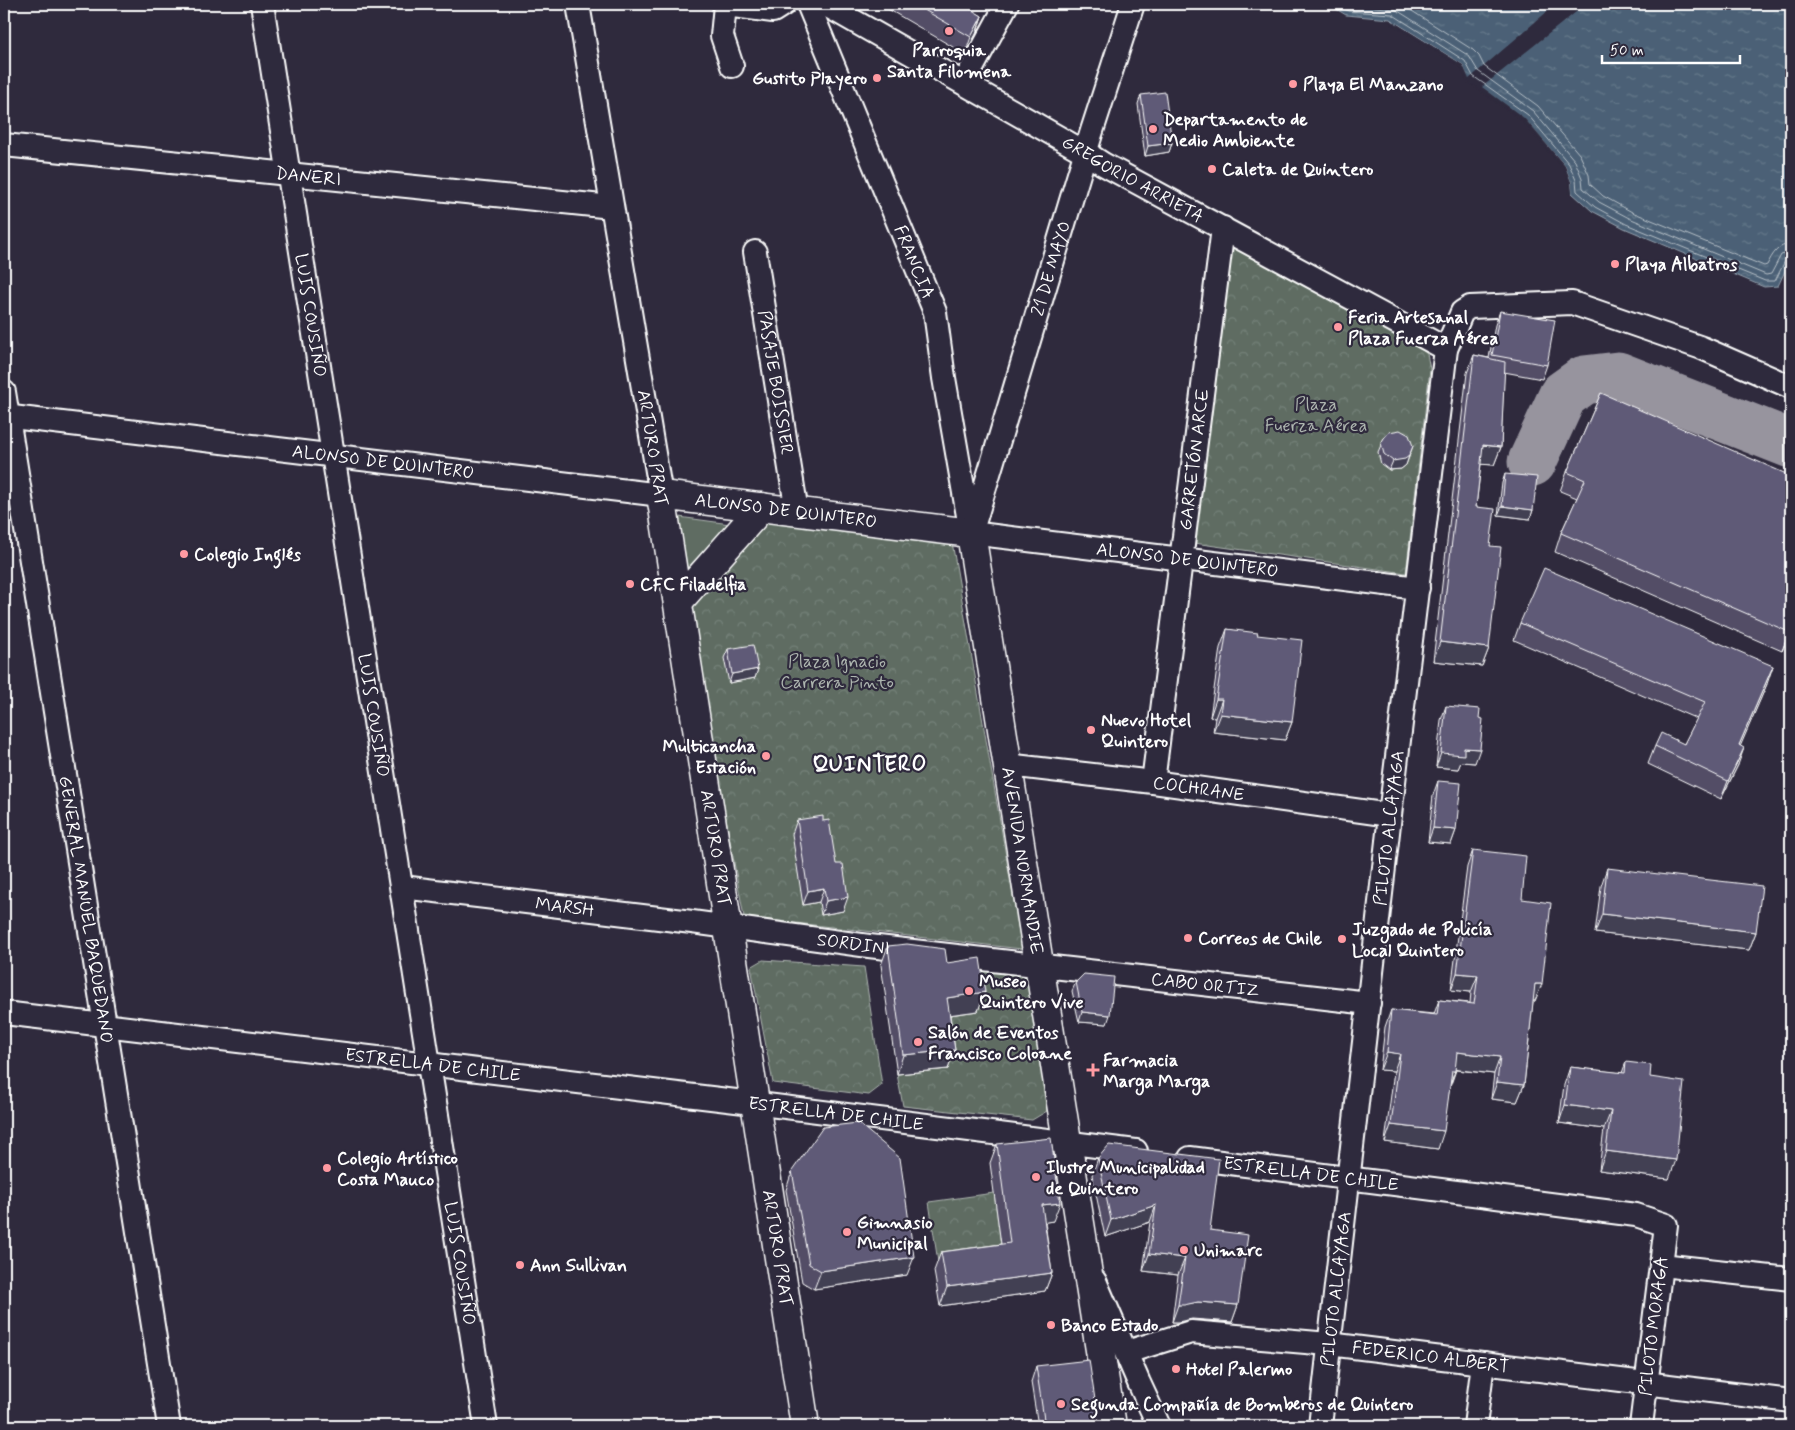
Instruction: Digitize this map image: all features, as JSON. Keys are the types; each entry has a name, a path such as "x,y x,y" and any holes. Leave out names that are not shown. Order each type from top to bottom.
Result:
{"main road":[{"name":"ALONSO DE QUINTERO","path":"661,495 971,533"},
{"name":"ARTURO PRAT","path":"661,495 805,1426"},
{"path":"678,602 762,507"},
{"name":"AVENIDA NORMANDIE","path":"971,533 1112,1426"}],"street":[{"name":"LUIS COUSIÑO","path":"262,4 486,1426"},
{"name":"ARTURO PRAT","path":"578,4 661,495"},
{"path":"732,66 722,36 725,6 773,11 784,4"},
{"name":"FRANCIA","path":"808,4 935,312 944,378 971,533"},
{"name":"GREGORIO ARRIETA","path":"824,4 1086,152 1103,164 1446,349"},
{"path":"964,83 1007,4"},
{"name":"21 DE MAYO","path":"971,533 1086,152 1133,4"},
{"name":"DANERI","path":"4,145 612,207"},
{"name":"GARRETÓN ARCE","path":"1154,782 1223,228"},
{"name":"PASAJE BOISSIER","path":"755,252 798,512"},
{"name":"PILOTO ALCAYAGA","path":"1320,1426 1446,349 1462,312 1470,307 1572,303 1702,348 1791,387"},
{"name":"GENERAL MANUEL BAQUEDANO","path":"4,392 6,417 169,1426"},
{"name":"ALONSO DE QUINTERO","path":"6,417 661,495"},
{"name":"ALONSO DE QUINTERO","path":"971,533 1418,588"},
{"name":"COCHRANE","path":"1008,765 1154,782 1390,815"},
{"name":"MARSH","path":"402,887 728,926"},
{"name":"SORDINI","path":"728,926 868,946 1040,965"},
{"name":"CABO ORTIZ","path":"1040,965 1369,1003"},
{"name":"ESTRELLA DE CHILE","path":"4,1013 755,1103 1349,1178 1636,1215 1666,1225"},
{"name":"PILOTO MORAGA","path":"1641,1426 1666,1225"},
{"path":"1086,1260 1159,1426"},
{"path":"1661,1265 1791,1278"},
{"name":"FEDERICO ALBERT","path":"1126,1352 1192,1332 1329,1344 1791,1401"},
{"path":"1475,1426 1483,1363"}],"green space":[{"name":"Plaza Fuerza Aérea","path":"1227,244 1414,343 1427,354 1430,369 1406,573 1194,543"},
{"path":"679,517 730,524 687,568"},
{"name":"Plaza Ignacio Carrera Pinto","path":"759,519 952,542 1022,949 744,917 687,605"},
{"path":"763,960 864,967 882,1085 869,1095 773,1083 751,967"},
{"path":"938,961 1026,968 1047,1111 1032,1120 903,1106 897,1074 948,1069"},
{"path":"994,1193 1003,1261 939,1269 929,1202"}],"water":[{"path":"1328,4 1791,4 1791,258 1778,286 1764,287 1624,228 1592,211 1572,193 1571,182 1565,166 1524,119 1468,79 1463,65 1390,19 1346,15"}],"pier":[{"path":"1556,4 1586,4 1482,87 1524,118 1565,166 1571,182 1572,193 1570,194 1569,182 1563,168 1522,120 1467,81 1461,67 1391,23 1392,21 1463,65 1469,79"}],"building":[{"path":"914,4 971,4 969,8 982,16 971,37"},
{"name":"Departamento de Medio Ambiente","path":"1165,92 1172,143 1148,146 1141,95"},
{"path":"1500,311 1555,320 1547,365 1492,355"},
{"path":"1474,355 1505,362 1501,447 1483,445 1476,507 1495,509 1490,546 1501,547 1489,648 1440,642"},
{"path":"1601,393 1791,476 1791,627 1789,632 1561,533 1585,480 1567,472"},
{"path":"1400,430 1409,435 1413,446 1409,456 1405,459 1393,461 1384,454 1381,443 1389,432"},
{"path":"1505,474 1537,477 1533,510 1502,506"},
{"path":"1544,568 1773,666 1739,745 1744,748 1728,781 1655,746 1661,733 1684,744 1705,702 1520,623"},
{"path":"1227,629 1258,633 1257,635 1302,640 1292,722 1220,714 1222,699 1216,699"},
{"path":"753,645 758,669 732,674 728,649"},
{"path":"1446,706 1480,709 1479,718 1483,719 1480,749 1464,748 1464,755 1441,753"},
{"path":"1438,781 1461,783 1456,830 1433,828"},
{"path":"823,816 823,821 829,820 836,864 843,864 848,897 826,901 824,888 808,891 797,820"},
{"path":"1473,850 1526,856 1522,899 1551,903 1542,984 1535,984 1524,1085 1497,1082 1500,1057 1457,1052 1455,1071 1452,1071 1444,1131 1391,1125 1400,1054 1387,1052 1391,1010 1437,1015 1439,1000 1474,1004 1478,975 1457,973"},
{"path":"1607,868 1762,886 1756,932 1602,914"},
{"name":"Salón de Eventos Francisco Coloane","path":"907,944 945,949 947,963 980,958 985,992 947,998 955,1050 903,1055 888,946"},
{"path":"1084,974 1114,977 1110,1015 1082,1012 1076,982"},
{"path":"1626,1062 1651,1065 1650,1077 1684,1082 1676,1160 1606,1151 1611,1111 1565,1105 1570,1067 1625,1073"},
{"name":"Gimnasio Municipal","path":"858,1123 900,1158 914,1257 821,1271 809,1264 792,1171 823,1127"},
{"path":"1051,1138 1060,1203 1042,1205 1052,1273 947,1287 941,1252 1010,1243 997,1144"},
{"path":"1109,1145 1219,1159 1210,1230 1248,1235 1238,1305 1198,1302 1178,1305 1185,1258 1149,1254 1156,1205 1111,1220 1098,1158"},
{"name":"Segunda Compañía de Bomberos de Quintero","path":"1089,1360 1099,1426 1045,1426 1036,1366"}],"taxiway":[{"path":"1532,462 1563,395 1584,380 1618,376 1791,444"}],"place":[{"name":"Parroquia Santa Filomena","path":"949,31"},
{"name":"Gustito Playero","path":"877,78"},
{"name":"Playa El Manzano","path":"1293,84"},
{"name":"Departamento de Medio Ambiente","path":"1153,129"},
{"name":"Caleta de Quintero","path":"1212,169"},
{"name":"Playa Albatros","path":"1615,264"},
{"name":"Feria Artesanal Plaza Fuerza Aérea","path":"1338,327"},
{"name":"Colegio Inglés","path":"184,554"},
{"name":"CFC Filadelfia","path":"630,584"},
{"name":"Nuevo Hotel Quintero","path":"1091,730"},
{"name":"Multicancha Estación","path":"766,756"},
{"name":"Correos de Chile","path":"1188,938"},
{"name":"Juzgado de Policía Local Quintero","path":"1342,939"},
{"name":"Museo Quintero Vive","path":"969,991"},
{"name":"Salón de Eventos Francisco Coloane","path":"918,1042"},
{"name":"Farmacia Marga Marga","path":"1093,1070"},
{"name":"Colegio Artístico Costa Mauco","path":"327,1168"},
{"name":"Ilustre Municipalidad de Quintero","path":"1036,1177"},
{"name":"Gimnasio Municipal","path":"847,1232"},
{"name":"Unimarc","path":"1184,1250"},
{"name":"Ann Sullivan","path":"520,1265"},
{"name":"Banco Estado","path":"1051,1325"},
{"name":"Hotel Palermo","path":"1176,1369"},
{"name":"Segunda Compañía de Bomberos de Quintero","path":"1061,1404"}],"district":[{"name":"QUINTERO","path":"870,763"}]}
